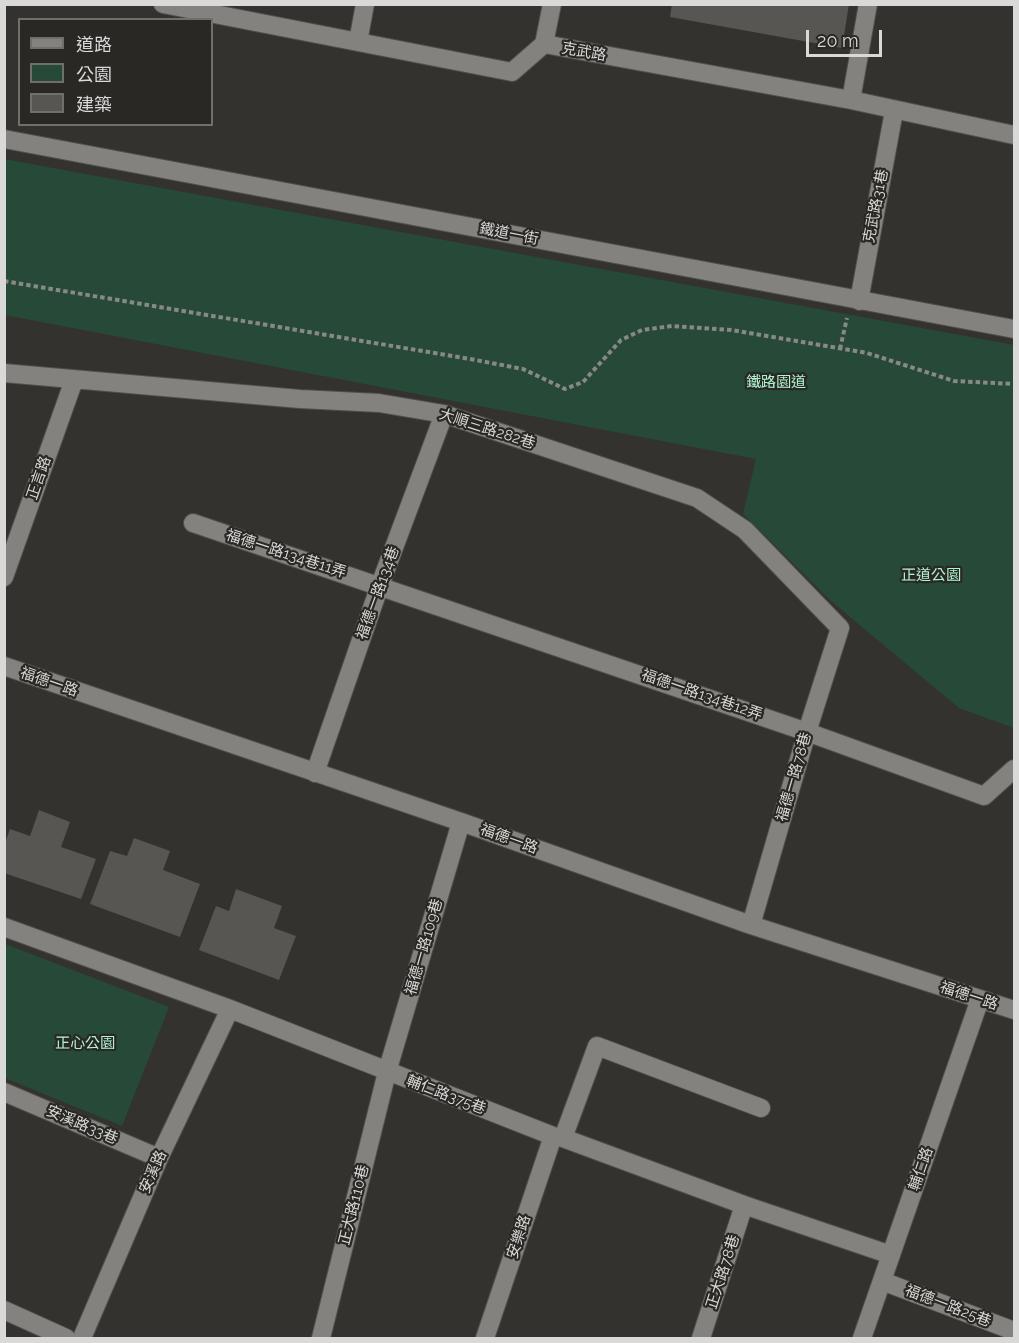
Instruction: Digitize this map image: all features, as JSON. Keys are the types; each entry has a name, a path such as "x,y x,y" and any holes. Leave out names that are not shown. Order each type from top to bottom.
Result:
{"street":[{"name":"克武路","path":"163,4 512,72 544,44 851,100 1014,135"},
{"path":"358,42 365,4"},
{"path":"544,44 552,4"},
{"path":"851,100 868,4"},
{"name":"克武路31巷","path":"853,306 894,111"},
{"name":"鐵道一街","path":"4,139 853,306 1014,329"},
{"name":"大順三路282巷","path":"4,374 300,399 379,403 444,414 697,498 745,530 840,628"},
{"name":"正言路","path":"4,577 74,380"},
{"name":"福德一路134巷","path":"315,773 380,585 444,414"},
{"name":"福德一路134巷11弄","path":"193,523 380,585"},
{"name":"福德一路134巷12弄","path":"380,585 807,732 984,796 1014,769"},
{"name":"福德一路78巷","path":"751,926 807,732 840,628"},
{"name":"福德一路","path":"4,666 460,822 751,926 1014,1010"},
{"name":"福德一路109巷","path":"387,1072 460,822"},
{"name":"輔仁路375巷","path":"4,927 230,1009 558,1137 891,1256"},
{"name":"輔仁路","path":"862,1338 980,999"},
{"name":"安溪路","path":"82,1338 159,1158 230,1009"},
{"name":"安樂路","path":"485,1338 558,1137 597,1046 761,1108"},
{"name":"正大路110巷","path":"321,1338 387,1072"},
{"name":"安溪路33巷","path":"4,1092 159,1158"},
{"name":"正大路78巷","path":"701,1338 744,1205"},
{"name":"福德一路25巷","path":"882,1281 1014,1331"},
{"path":"4,1310 66,1338"}],"path":[{"path":"4,281 523,369 565,388 583,382 621,340 642,330 672,326 730,330 867,353 954,381 1014,384"},
{"path":"840,349 853,306"}],"green space":[{"name":"鐵路園道","path":"4,159 1014,345 1014,728 959,708 831,601 743,514 756,459 5,315"},
{"name":"正心公園","path":"5,944 169,1007 122,1126 5,1078"}],"building":[{"path":"672,4 849,4 842,48 670,17"},
{"path":"39,810 70,822 61,847 96,859 81,899 4,873 4,846 10,829 30,836"},
{"path":"134,838 170,851 163,870 200,884 180,937 90,904 110,851 127,856"},
{"path":"236,889 282,906 274,928 296,936 279,980 199,950 216,906 229,911"}],"park label":[{"name":"正道公園","path":"931,575"}]}
